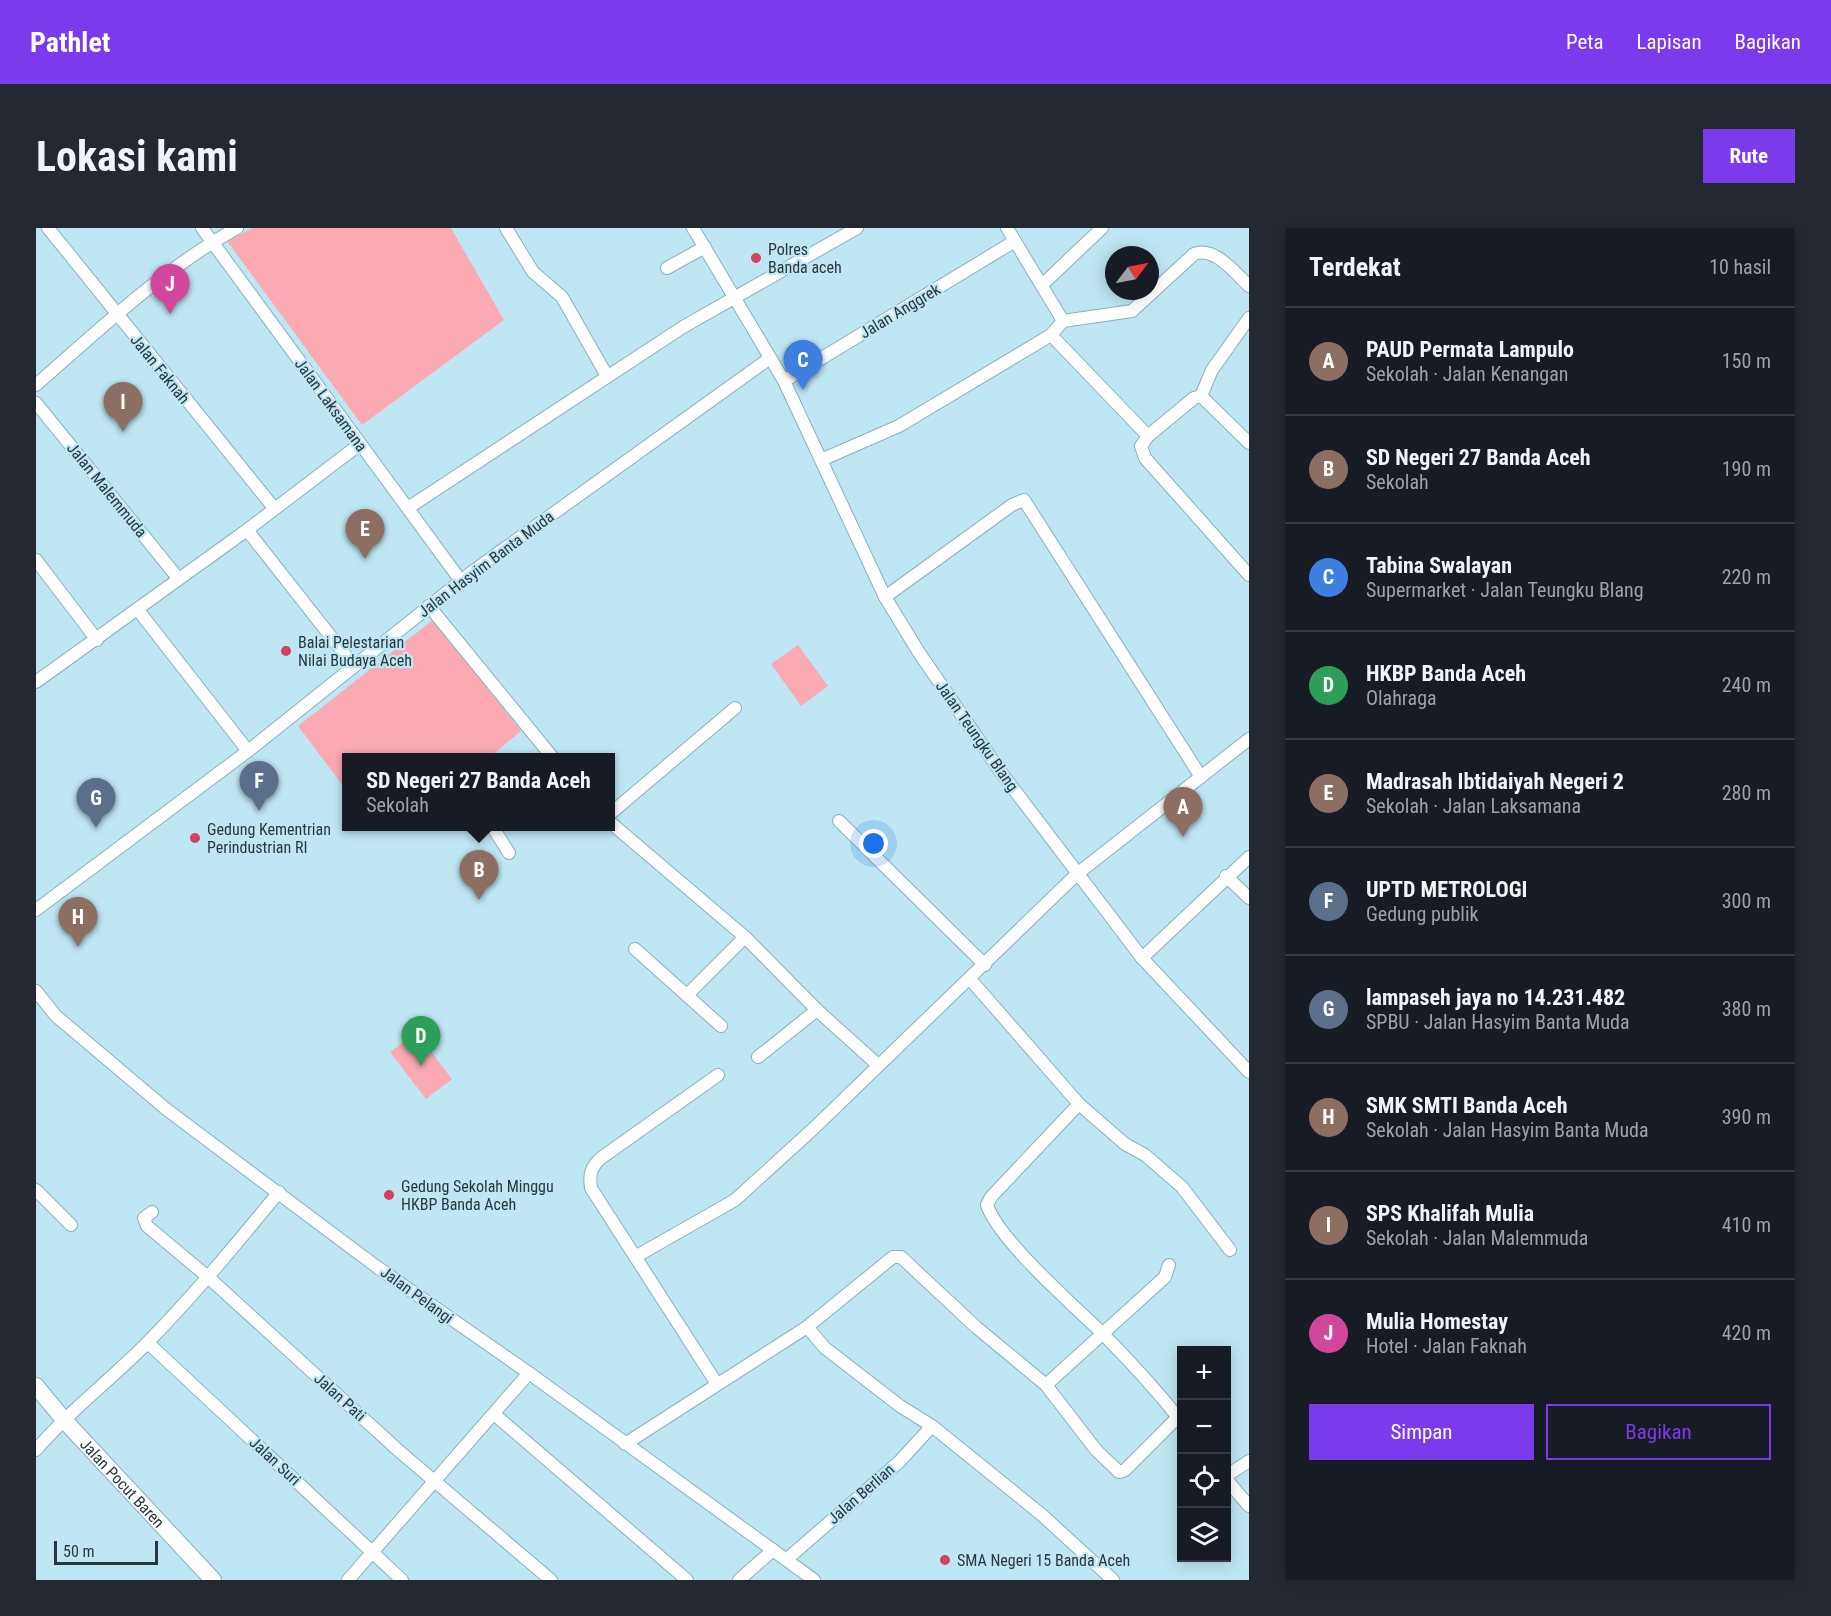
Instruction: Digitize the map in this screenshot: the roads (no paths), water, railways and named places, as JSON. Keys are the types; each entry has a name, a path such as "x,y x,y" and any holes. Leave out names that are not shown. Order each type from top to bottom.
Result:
{"main road":[{"name":"Jalan Pocut Baren","path":"36,1386 64,1420 213,1580"}],"street":[{"name":"Jalan Faknah","path":"48,228 274,508"},
{"name":"Jalan Laksamana","path":"202,228 461,581"},
{"path":"36,386 117,315 212,242 237,228"},
{"path":"506,228 532,272 562,297 607,375"},
{"name":"Jalan Teungku Blang","path":"693,228 784,381 885,597 918,651 1000,771 1142,958 1249,1072"},
{"path":"408,508 607,375 736,297 857,228"},
{"path":"1007,228 1063,321"},
{"path":"1042,285 1102,228"},
{"name":"Jalan Anggrek","path":"784,381 1015,241"},
{"path":"667,268 705,247"},
{"path":"821,460 915,417 1051,335 1063,321 1132,311 1173,271 1200,252 1212,254 1224,262 1249,286"},
{"path":"1201,396 1212,370 1249,318"},
{"path":"1051,335 1148,436"},
{"name":"Jalan Hasyim Banta Muda","path":"36,910 248,751 461,581 770,358"},
{"path":"1201,396 1194,398 1148,436 1141,446 1145,458 1249,575"},
{"path":"1201,396 1249,443"},
{"name":"Jalan Malemmuda","path":"36,403 178,578"},
{"path":"36,682 248,530 360,444"},
{"path":"885,597 1012,505 1024,500 1201,777"},
{"path":"248,530 354,666"},
{"path":"36,560 97,640"},
{"path":"429,606 549,753"},
{"path":"138,610 248,751"},
{"path":"615,810 735,708"},
{"path":"635,1257 735,1200 985,965 1077,874 1249,739"},
{"path":"839,821 985,965"},
{"path":"615,826 745,937 817,1010 878,1065"},
{"path":"495,831 509,853"},
{"path":"1142,958 1249,856"},
{"path":"1226,876 1249,898"},
{"path":"688,994 745,937"},
{"path":"634,949 688,994 721,1026"},
{"path":"970,979 1079,1104 1125,1144 1145,1155 1182,1186 1230,1250"},
{"name":"Jalan Pelangi","path":"36,991 56,1016 166,1109 377,1267 530,1373 814,1580"},
{"path":"758,1057 817,1010"},
{"path":"717,1384 591,1188 589,1177 592,1166 718,1075"},
{"path":"1079,1104 996,1190 987,1205 990,1217 1177,1416"},
{"path":"36,1190 71,1225"},
{"path":"36,1450 64,1420 148,1343 208,1278 279,1192"},
{"name":"Jalan Pati","path":"152,1212 145,1215 145,1224 435,1482 551,1580"},
{"path":"625,1444 807,1328 894,1257 901,1257 976,1327 1046,1385 1096,1450 1119,1472 1125,1470 1177,1422"},
{"path":"1046,1385 1166,1277 1169,1265"},
{"path":"807,1328 825,1348 900,1406 932,1426 1042,1515 1113,1580"},
{"name":"Jalan Suri","path":"148,1343 402,1580"},
{"path":"348,1580 530,1373"},
{"path":"494,1414 687,1580"},
{"name":"Jalan Berlian","path":"787,1559 899,1462 932,1426"},
{"path":"1231,1474 1249,1461"},
{"path":"1231,1482 1249,1506"},
{"path":"739,1580 773,1550"}],"place":[{"name":"Polres Banda aceh","path":"756,258"},
{"name":"Mulia Homestay","path":"170,314"},
{"name":"Tabina Swalayan","path":"803,390"},
{"name":"SPS Khalifah Mulia","path":"123,432"},
{"name":"Madrasah Ibtidaiyah Negeri 2","path":"365,559"},
{"name":"Balai Pelestarian Nilai Budaya Aceh","path":"286,651"},
{"name":"UPTD METROLOGI","path":"259,811"},
{"name":"lampaseh jaya no 14.231.482","path":"96,828"},
{"name":"PAUD Permata Lampulo","path":"1183,837"},
{"name":"Gedung Kementrian Perindustrian RI","path":"195,838"},
{"name":"SD Negeri 27 Banda Aceh","path":"479,900"},
{"name":"SMK SMTI Banda Aceh","path":"78,947"},
{"name":"HKBP Banda Aceh","path":"421,1066"},
{"name":"Gedung Sekolah Minggu HKBP Banda Aceh","path":"389,1195"},
{"name":"SMA Negeri 15 Banda Aceh","path":"945,1560"}]}
